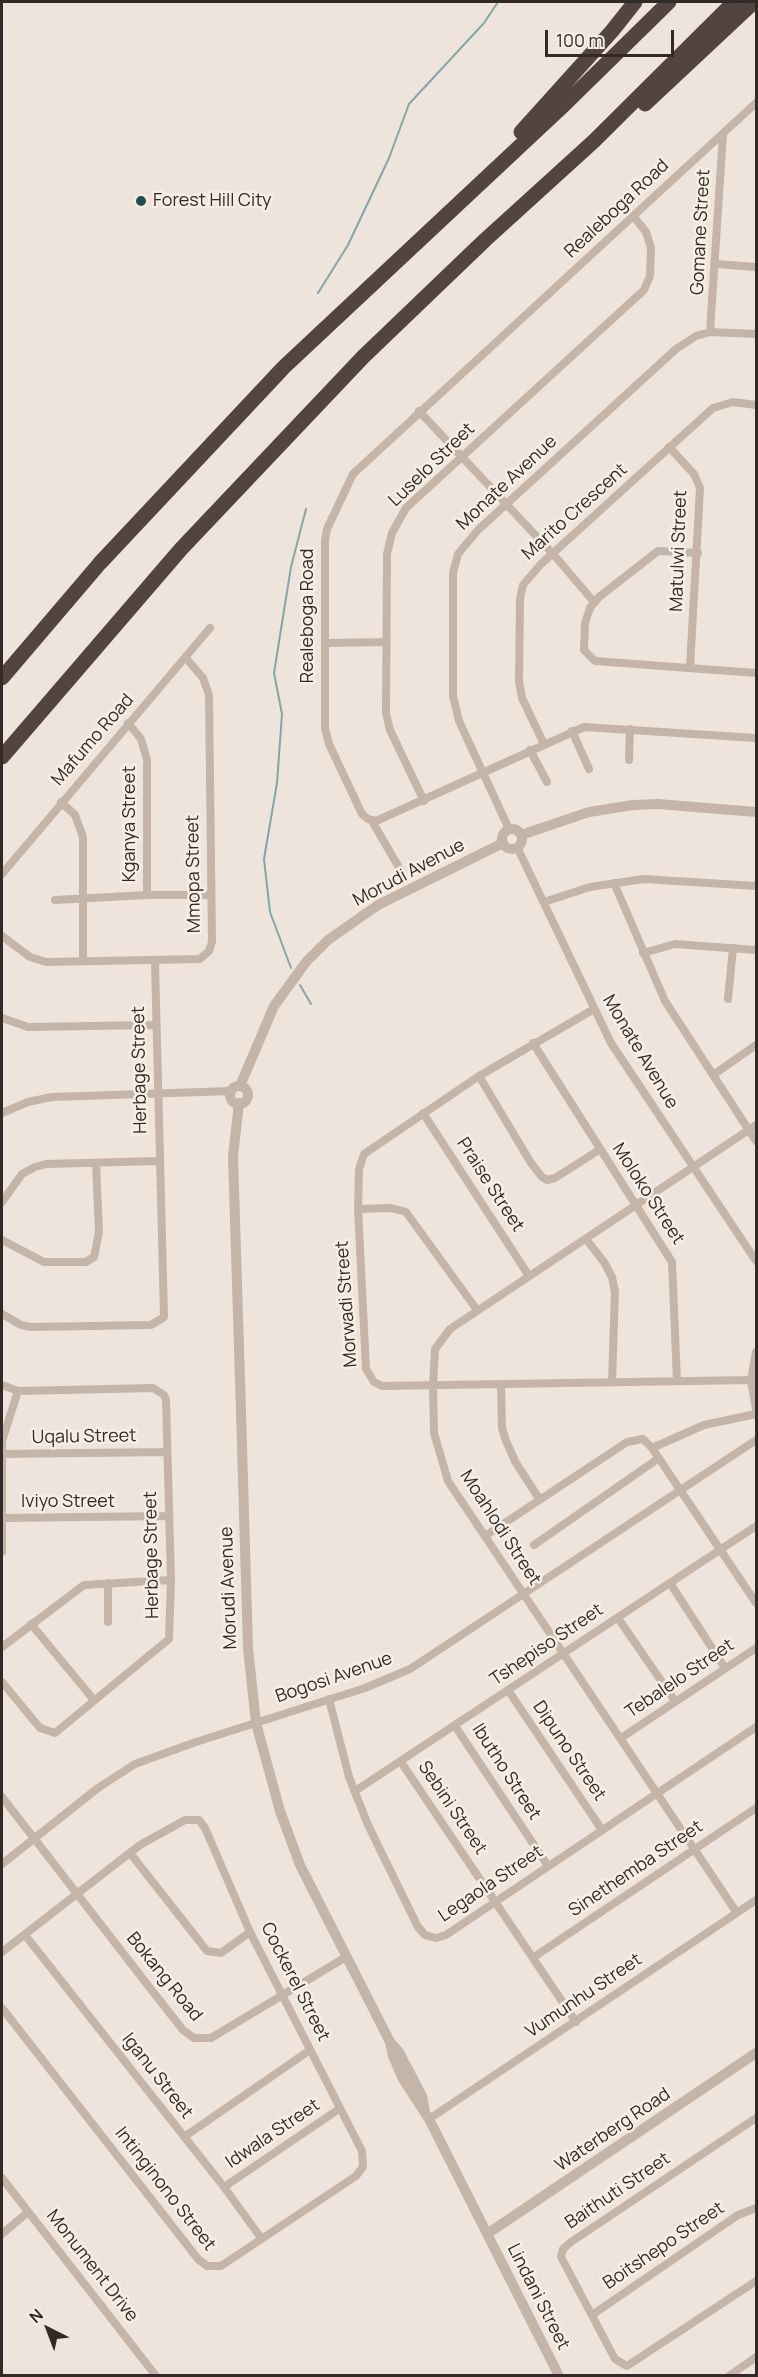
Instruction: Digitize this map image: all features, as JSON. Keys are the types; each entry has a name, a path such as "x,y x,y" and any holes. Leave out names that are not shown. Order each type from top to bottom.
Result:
{"highway":[{"path":"450,209 586,61 635,2"},
{"path":"2,678 100,563 284,367 450,209 566,103 669,2"},
{"path":"2,757 106,633 256,468 363,357 469,255 594,141 734,2"},
{"path":"594,141 622,124 642,107 754,2"}],"street":[{"name":"Realeboga Road","path":"401,871 372,821 362,814 326,738 325,540 327,529 356,469 756,103"},
{"name":"Gomane Street","path":"710,332 717,264 723,134"},
{"name":"Luselo Street","path":"424,801 388,722 385,642 387,555 392,533 406,508 644,290 650,276 651,248 646,232 634,217"},
{"path":"717,264 756,267"},
{"name":"Monate Avenue","path":"509,829 459,721 453,696 453,573 458,554 467,540 676,349 696,336 710,332 756,334"},
{"name":"Marito Crescent","path":"544,744 520,690 520,598 523,585 669,447 717,405 733,402 756,405"},
{"path":"419,411 554,555 594,603"},
{"name":"Matulwi Street","path":"669,447 694,474 700,488 690,667"},
{"path":"698,553 668,549 658,551 594,603 584,628 584,650 591,659 756,673"},
{"name":"Mafumo Road","path":"2,874 210,628"},
{"path":"326,643 385,642"},
{"name":"Mmopa Street","path":"2,936 37,960 155,962 200,959 205,956 212,942 209,695 203,678 186,658"},
{"name":"Kganya Street","path":"128,723 141,739 147,760 147,895"},
{"path":"372,821 384,819 572,731 592,726 756,738"},
{"path":"629,760 630,729"},
{"path":"572,731 589,769"},
{"path":"530,750 547,782"},
{"path":"61,802 75,815 81,828 83,961"},
{"path":"522,835 574,816 633,805 658,804 756,812"},
{"path":"509,829 517,830 522,835 518,847 511,849 503,843 503,835 509,829"},
{"name":"Morudi Avenue","path":"487,2234 427,2116 415,2101 403,2079 393,2056 390,2042 291,1843 256,1723 248,1648 233,1156 238,1103 245,1101 248,1095 245,1089 235,1089 274,1006 306,962 328,940 378,905 503,843"},
{"name":"Monate Avenue","path":"518,847 594,1009 623,1062 756,1261"},
{"path":"544,902 614,883 669,879 756,886"},
{"path":"614,883 643,953 671,1011 713,1075 753,1127 756,1141"},
{"path":"55,900 147,895 210,895"},
{"path":"643,953 675,944 756,950"},
{"path":"728,999 733,948"},
{"name":"Herbage Street","path":"2,1314 24,1326 31,1327 151,1325 161,1320 165,1310 156,1092 155,962"},
{"name":"Morwadi Street","path":"594,1009 479,1076 364,1154 359,1169 358,1209 366,1369 374,1382 382,1386 751,1380"},
{"path":"2,1018 28,1027 155,1026"},
{"name":"Moloko Street","path":"533,1043 599,1150 667,1250 674,1269 677,1382"},
{"path":"713,1075 756,1045"},
{"path":"479,1076 531,1163 542,1177 547,1180 555,1178 599,1150"},
{"path":"2,1113 42,1099 235,1089"},
{"name":"Praise Street","path":"423,1113 529,1276"},
{"name":"Moahlodi Street","path":"737,1913 454,1491 442,1467 434,1433 433,1386 434,1358 438,1342 450,1329 753,1127"},
{"path":"2,1202 22,1174 46,1164 158,1161"},
{"path":"2,1240 44,1262 86,1262 94,1257 99,1232 96,1163"},
{"path":"358,1209 391,1208 406,1212 477,1310"},
{"path":"586,1239 604,1262 612,1277 615,1292 612,1382"},
{"path":"756,1352 751,1380 756,1409"},
{"path":"501,1384 502,1428 506,1441 516,1463 540,1500"},
{"path":"2,1385 18,1390 3,1436 2,1552"},
{"name":"Herbage Street","path":"2,1682 40,1728 52,1733 60,1729 169,1639 171,1580 166,1400 153,1388 18,1390"},
{"path":"652,1448 704,1425 756,1414"},
{"path":"485,1536 632,1439 643,1440 659,1458 756,1604"},
{"name":"Bogosi Avenue","path":"2,1864 98,1788 135,1764 380,1683 411,1669 756,1440"},
{"name":"Uqalu Street","path":"2,1454 167,1452"},
{"path":"534,1545 659,1458"},
{"name":"Iviyo Street","path":"4,1518 168,1516"},
{"name":"Tshepiso Street","path":"355,1791 756,1526"},
{"path":"2,1647 79,1587 171,1580"},
{"path":"108,1583 108,1622"},
{"path":"670,1583 725,1668"},
{"path":"618,1617 675,1701"},
{"path":"31,1624 94,1700"},
{"name":"Tebalelo Street","path":"621,1738 756,1648"},
{"name":"Dipuno Street","path":"508,1690 602,1830"},
{"name":"Legaola Street","path":"329,1699 355,1791 408,1907 425,1935 441,1937 756,1727"},
{"name":"Ibutho Street","path":"455,1726 548,1866"},
{"name":"Sebini Street","path":"401,1762 576,2022"},
{"name":"Bokang Road","path":"2,1797 183,2030 194,2038 211,2038 346,1957"},
{"name":"Sinethemba Street","path":"534,1957 756,1808"},
{"name":"Cockerel Street","path":"130,1852 185,1820 195,1819 206,1828 250,1932 362,2151 364,2162"},
{"path":"2,1952 130,1852 207,1951 221,1953 250,1932"},
{"name":"Vumunhu Street","path":"427,2116 576,2022 756,1900"},
{"name":"Iganu Street","path":"25,1935 224,2187 261,2238"},
{"name":"Intinginono Street","path":"2,2008 203,2264 211,2268 220,2266 356,2175 364,2162"},
{"path":"184,2137 310,2050"},
{"name":"Waterberg Road","path":"487,2234 756,2053"},
{"name":"Idwala Street","path":"224,2187 339,2109"},
{"name":"Baithuti Street","path":"756,2118 563,2249 562,2262 615,2359 627,2366 756,2281"},
{"name":"Monument Drive","path":"2,2178 156,2376"},
{"name":"Boitshepo Street","path":"592,2315 738,2216 756,2208"},
{"path":"2,2234 28,2212"},
{"name":"Lindani Street","path":"487,2234 559,2376"},
{"path":"729,2376 756,2357"}],"waterway":[{"path":"318,293 348,245 389,158 409,104 484,23 498,2"},
{"path":"291,968 270,912 264,859 277,783 282,714 274,673 291,567 306,509"},
{"path":"300,985 311,1004"}],"place":[{"name":"Forest Hill City","path":"141,201"}]}
